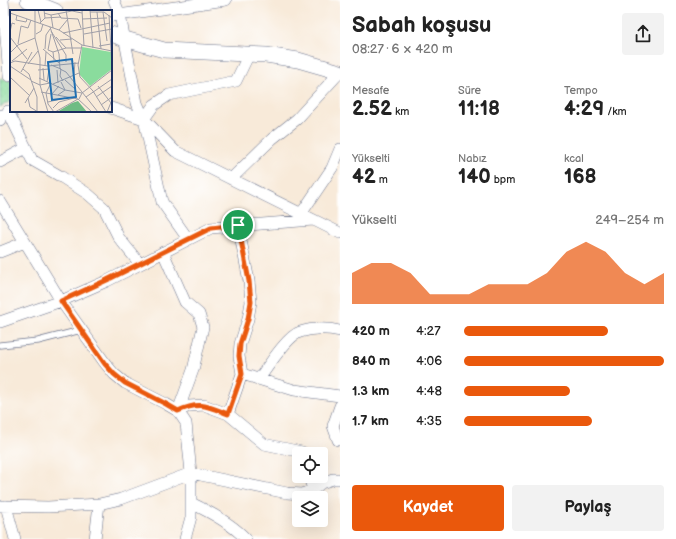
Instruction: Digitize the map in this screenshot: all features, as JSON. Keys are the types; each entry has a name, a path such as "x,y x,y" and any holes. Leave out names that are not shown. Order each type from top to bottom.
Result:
{"street":[{"path":"3,0 7,75"},
{"path":"28,0 53,10"},
{"path":"114,0 118,37 137,103 144,119 162,202 188,239"},
{"path":"115,16 226,0"},
{"path":"118,37 164,50 266,54 298,60 340,72 297,119 272,138 231,179"},
{"path":"144,119 154,105 169,95 236,81 248,54"},
{"path":"112,108 144,119 175,151 340,234"},
{"path":"4,114 32,160 88,194 104,208 119,238 140,264"},
{"path":"0,162 26,148"},
{"path":"301,214 332,168 340,149"},
{"path":"0,201 61,301 114,374 125,383 178,411 186,423 191,473 191,517 185,539"},
{"path":"0,322 61,301 140,264 211,228 313,220"},
{"path":"228,414 242,374 239,356 240,344 248,319 251,302 249,281 238,225"},
{"path":"0,252 25,242"},
{"path":"163,252 186,302 199,314 203,327 193,370 178,411"},
{"path":"259,379 280,349 299,332 326,328 340,331"},
{"path":"242,374 294,390 340,396"},
{"path":"178,411 189,406 204,405 228,414 264,444 292,450"},
{"path":"340,406 333,426 338,440 340,440"},
{"path":"15,539 3,506 48,507 99,504 121,499 191,473 286,493 302,494 313,490 321,483 333,479 340,479"},
{"path":"311,483 313,490"},
{"path":"190,503 206,510 240,532 246,539"},
{"path":"95,539 99,504"}],"lane":[{"path":"0,346 38,341 81,330"}],"green space":[{"path":"0,78 10,81 10,102 0,107"}],"route":[{"path":"238,225 249,281 251,302 248,319 240,344 239,356 242,374 228,414 204,405 189,406 178,411 125,383 114,374 105,364 61,301 107,280 211,228 238,225"}]}
